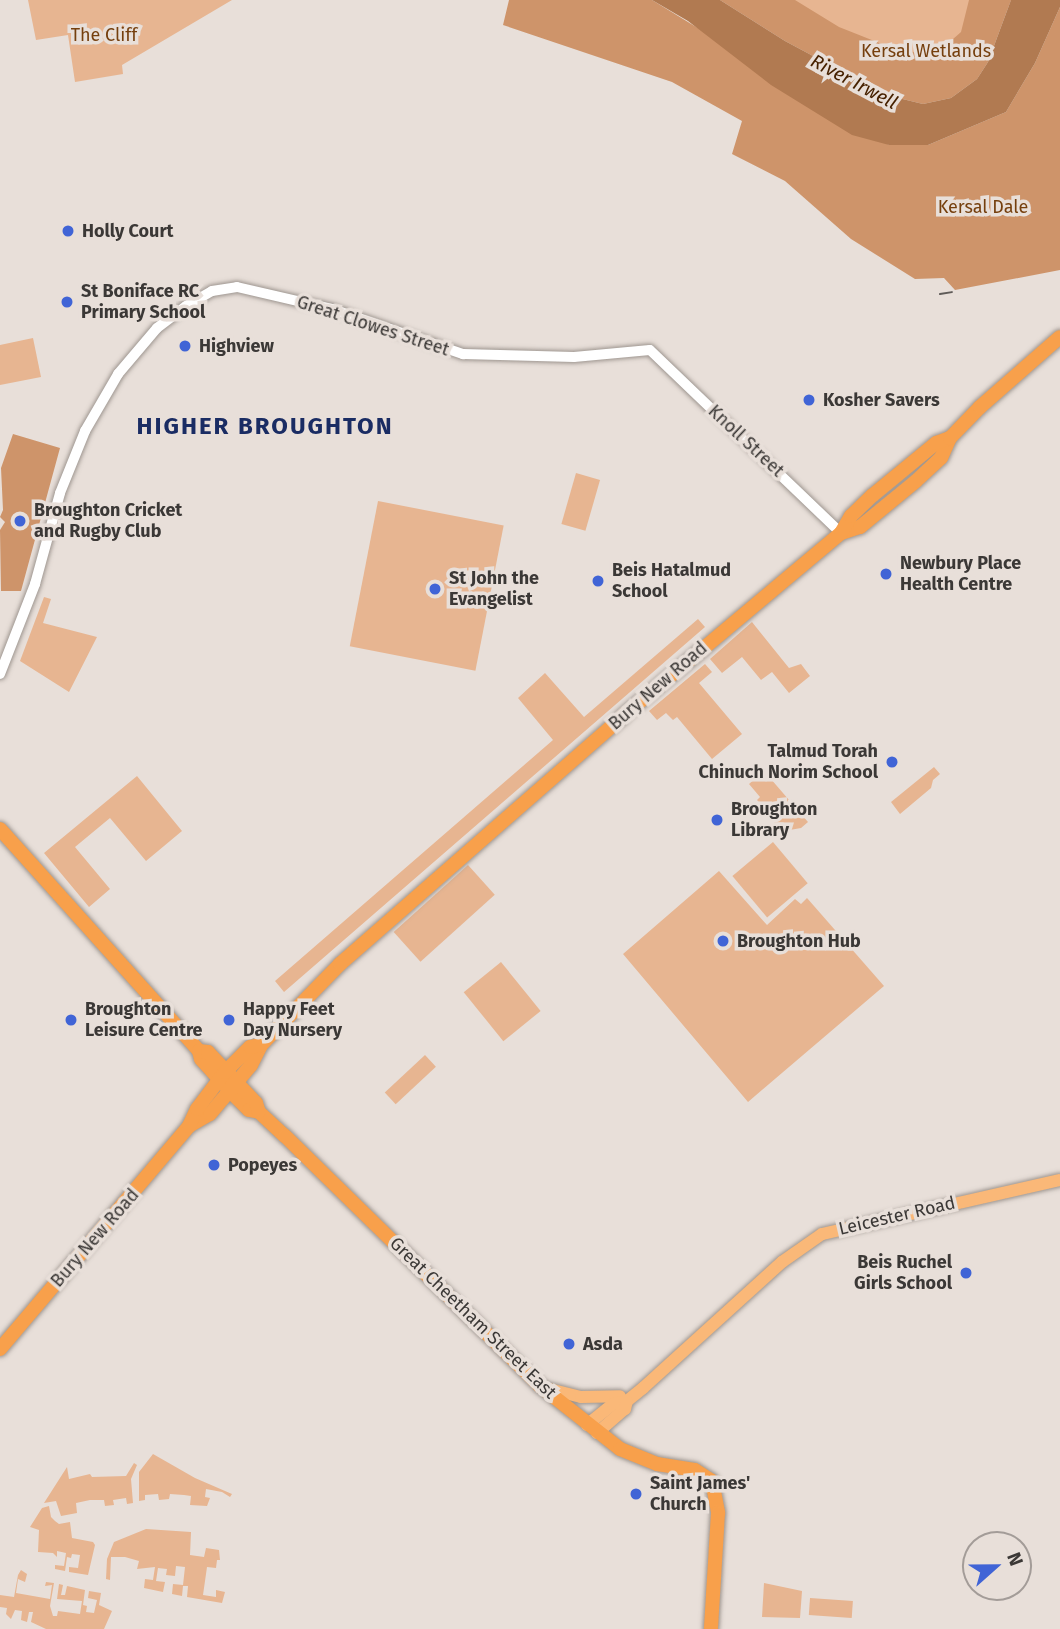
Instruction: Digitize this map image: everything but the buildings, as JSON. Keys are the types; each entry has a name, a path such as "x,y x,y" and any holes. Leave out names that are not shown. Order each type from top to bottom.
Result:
{"highway":[{"name":"Bury New Road","path":"189,1126 210,1114 258,1056 261,1045 341,964 624,715 841,533 860,527 916,481 941,458 950,438 980,407 1060,337"},
{"name":"Great Cheetham Street East","path":"0,829 200,1051 201,1059 234,1088 256,1102 259,1112 358,1205 441,1291 539,1385 592,1429 641,1459 695,1470 712,1482 718,1513 711,1629"},
{"name":"Bury New Road","path":"0,1349 189,1126 197,1109 223,1076 250,1047 261,1045"}],"main road":[{"name":"Great Clowes Street","path":"0,674 36,584 60,493 85,431 118,374 157,328 212,291 237,287 332,309 463,354 574,358 650,350"},
{"name":"Knoll Street","path":"650,350 841,533"},
{"name":"Leicester Road","path":"592,1429 625,1409 627,1401 782,1262 822,1234 1060,1180"},
{"path":"539,1385 564,1394 593,1398 614,1397 641,1389"}],"green space":[{"name":"The Cliff","path":"28,0 232,0 122,65 123,74 75,82 68,35 36,40"},
{"name":"Kersal Dale","path":"509,0 652,0 889,145 928,145 1006,112 1035,63 1060,7 1060,270 955,290 944,278 915,279 851,239 785,181 732,154 742,121 672,82 503,25"},
{"name":"Kersal Wetlands","path":"720,0 1011,0 977,79"},
{"name":"Kersal Wetlands","path":"720,0 795,0 839,27 897,50 935,55 961,32 969,0 1011,0 988,62 977,79 951,98 923,104 886,95 785,41"},
{"path":"33,338 41,377 0,385 0,345"},
{"name":"Broughton Cricket and Rugby Club","path":"13,434 60,448 21,591 1,591 0,530 5,522 0,517 3,510 1,468"},
{"path":"576,473 600,480 585,531 561,524"},
{"path":"378,501 504,525 475,671 350,646"},
{"path":"44,597 51,599 43,623 97,637 69,692 20,661"},
{"path":"698,619 705,627 284,992 275,981 553,740 518,698 545,673 584,717"},
{"path":"752,622 789,668 801,664 810,676 789,693 772,672 761,680 742,657 722,673 710,659"},
{"path":"705,664 712,672 699,683 742,734 712,759 677,717 673,720 666,713 657,720 649,711"},
{"path":"934,767 940,774 933,780 931,788 900,814 891,802"},
{"path":"764,771 808,822 801,828 784,831 772,825 776,821 757,800 760,797 749,784"},
{"path":"137,776 182,831 146,861 110,818 75,847 110,889 89,907 44,853"},
{"path":"773,842 808,883 767,917 732,876"},
{"path":"468,865 495,895 420,962 394,932"},
{"path":"719,871 767,925 795,899 801,904 807,898 884,986 748,1102 623,954"},
{"path":"501,962 541,1011 503,1041 464,992"},
{"path":"425,1055 436,1067 396,1104 385,1093"},
{"path":"153,1454 195,1478 232,1494 230,1497 222,1492 206,1489 205,1497 210,1498 207,1506 190,1505 191,1496 184,1495 170,1494 169,1499 159,1500 158,1494 145,1495 145,1500 139,1501 139,1472"},
{"path":"134,1463 137,1465 131,1479 133,1503 127,1504 126,1498 113,1500 114,1505 105,1506 104,1500 90,1500 76,1503 77,1513 61,1516 56,1501 44,1503 67,1467 69,1479 90,1474 92,1477 126,1476"},
{"path":"49,1506 51,1517 55,1521 59,1524 70,1522 72,1538 93,1542 95,1545 88,1575 69,1572 69,1567 78,1568 80,1555 72,1554 71,1558 67,1557 65,1571 55,1569 55,1565 64,1566 66,1553 57,1551 57,1557 53,1553 38,1552 39,1530 30,1527 42,1508"},
{"path":"146,1529 191,1532 190,1555 204,1557 206,1548 219,1550 220,1560 217,1560 216,1568 207,1567 203,1595 216,1597 216,1590 225,1592 222,1603 187,1597 188,1586 183,1586 182,1596 172,1594 173,1584 183,1585 185,1567 176,1566 175,1576 166,1575 167,1569 158,1568 156,1581 165,1582 163,1592 144,1588 145,1579 153,1580 155,1567 137,1569 139,1561 125,1557 111,1557 110,1580 106,1579 107,1559 114,1542"},
{"path":"21,1570 27,1574 25,1582 18,1579 16,1593 50,1599 52,1585 45,1586 46,1582 54,1583 50,1606 53,1616 57,1616 58,1611 80,1614 82,1601 57,1599 59,1584 63,1585 61,1595 65,1595 67,1586 85,1590 83,1605 87,1606 86,1612 94,1613 97,1600 88,1598 89,1591 101,1593 99,1605 112,1611 104,1629 46,1629 31,1622 33,1612 29,1612 27,1622 21,1620 22,1611 15,1610 11,1619 6,1614 7,1608 0,1607 0,1595 14,1597 18,1575"},
{"path":"764,1583 802,1591 800,1618 762,1617"},
{"path":"810,1598 853,1601 852,1618 809,1615"}],"water":[{"name":"River Irwell","path":"652,0 720,0 785,41 886,95 923,104 951,98 977,79 988,62 1011,0 1060,0 1060,7 1035,63 1006,112 928,145 889,145 852,135 771,85 688,21"}],"tram line":[{"path":"940,294 952,292"}],"place":[{"name":"Holly Court","path":"68,231"},
{"name":"St Boniface RC Primary School","path":"67,302"},
{"name":"Highview","path":"185,346"},
{"name":"Kosher Savers","path":"809,400"},
{"name":"Broughton Cricket and Rugby Club","path":"20,521"},
{"name":"Newbury Place Health Centre","path":"886,574"},
{"name":"Beis Hatalmud School","path":"598,581"},
{"name":"St John the Evangelist","path":"435,589"},
{"name":"Talmud Torah Chinuch Norim School","path":"892,762"},
{"name":"Broughton Library","path":"717,820"},
{"name":"Broughton Hub","path":"723,941"},
{"name":"Broughton Leisure Centre","path":"71,1020"},
{"name":"Happy Feet Day Nursery","path":"229,1020"},
{"name":"Popeyes","path":"214,1165"},
{"name":"Beis Ruchel Girls School","path":"966,1273"},
{"name":"Asda","path":"569,1344"},
{"name":"Saint James' Church","path":"636,1494"}],"district":[{"name":"HIGHER BROUGHTON","path":"265,427"}]}
